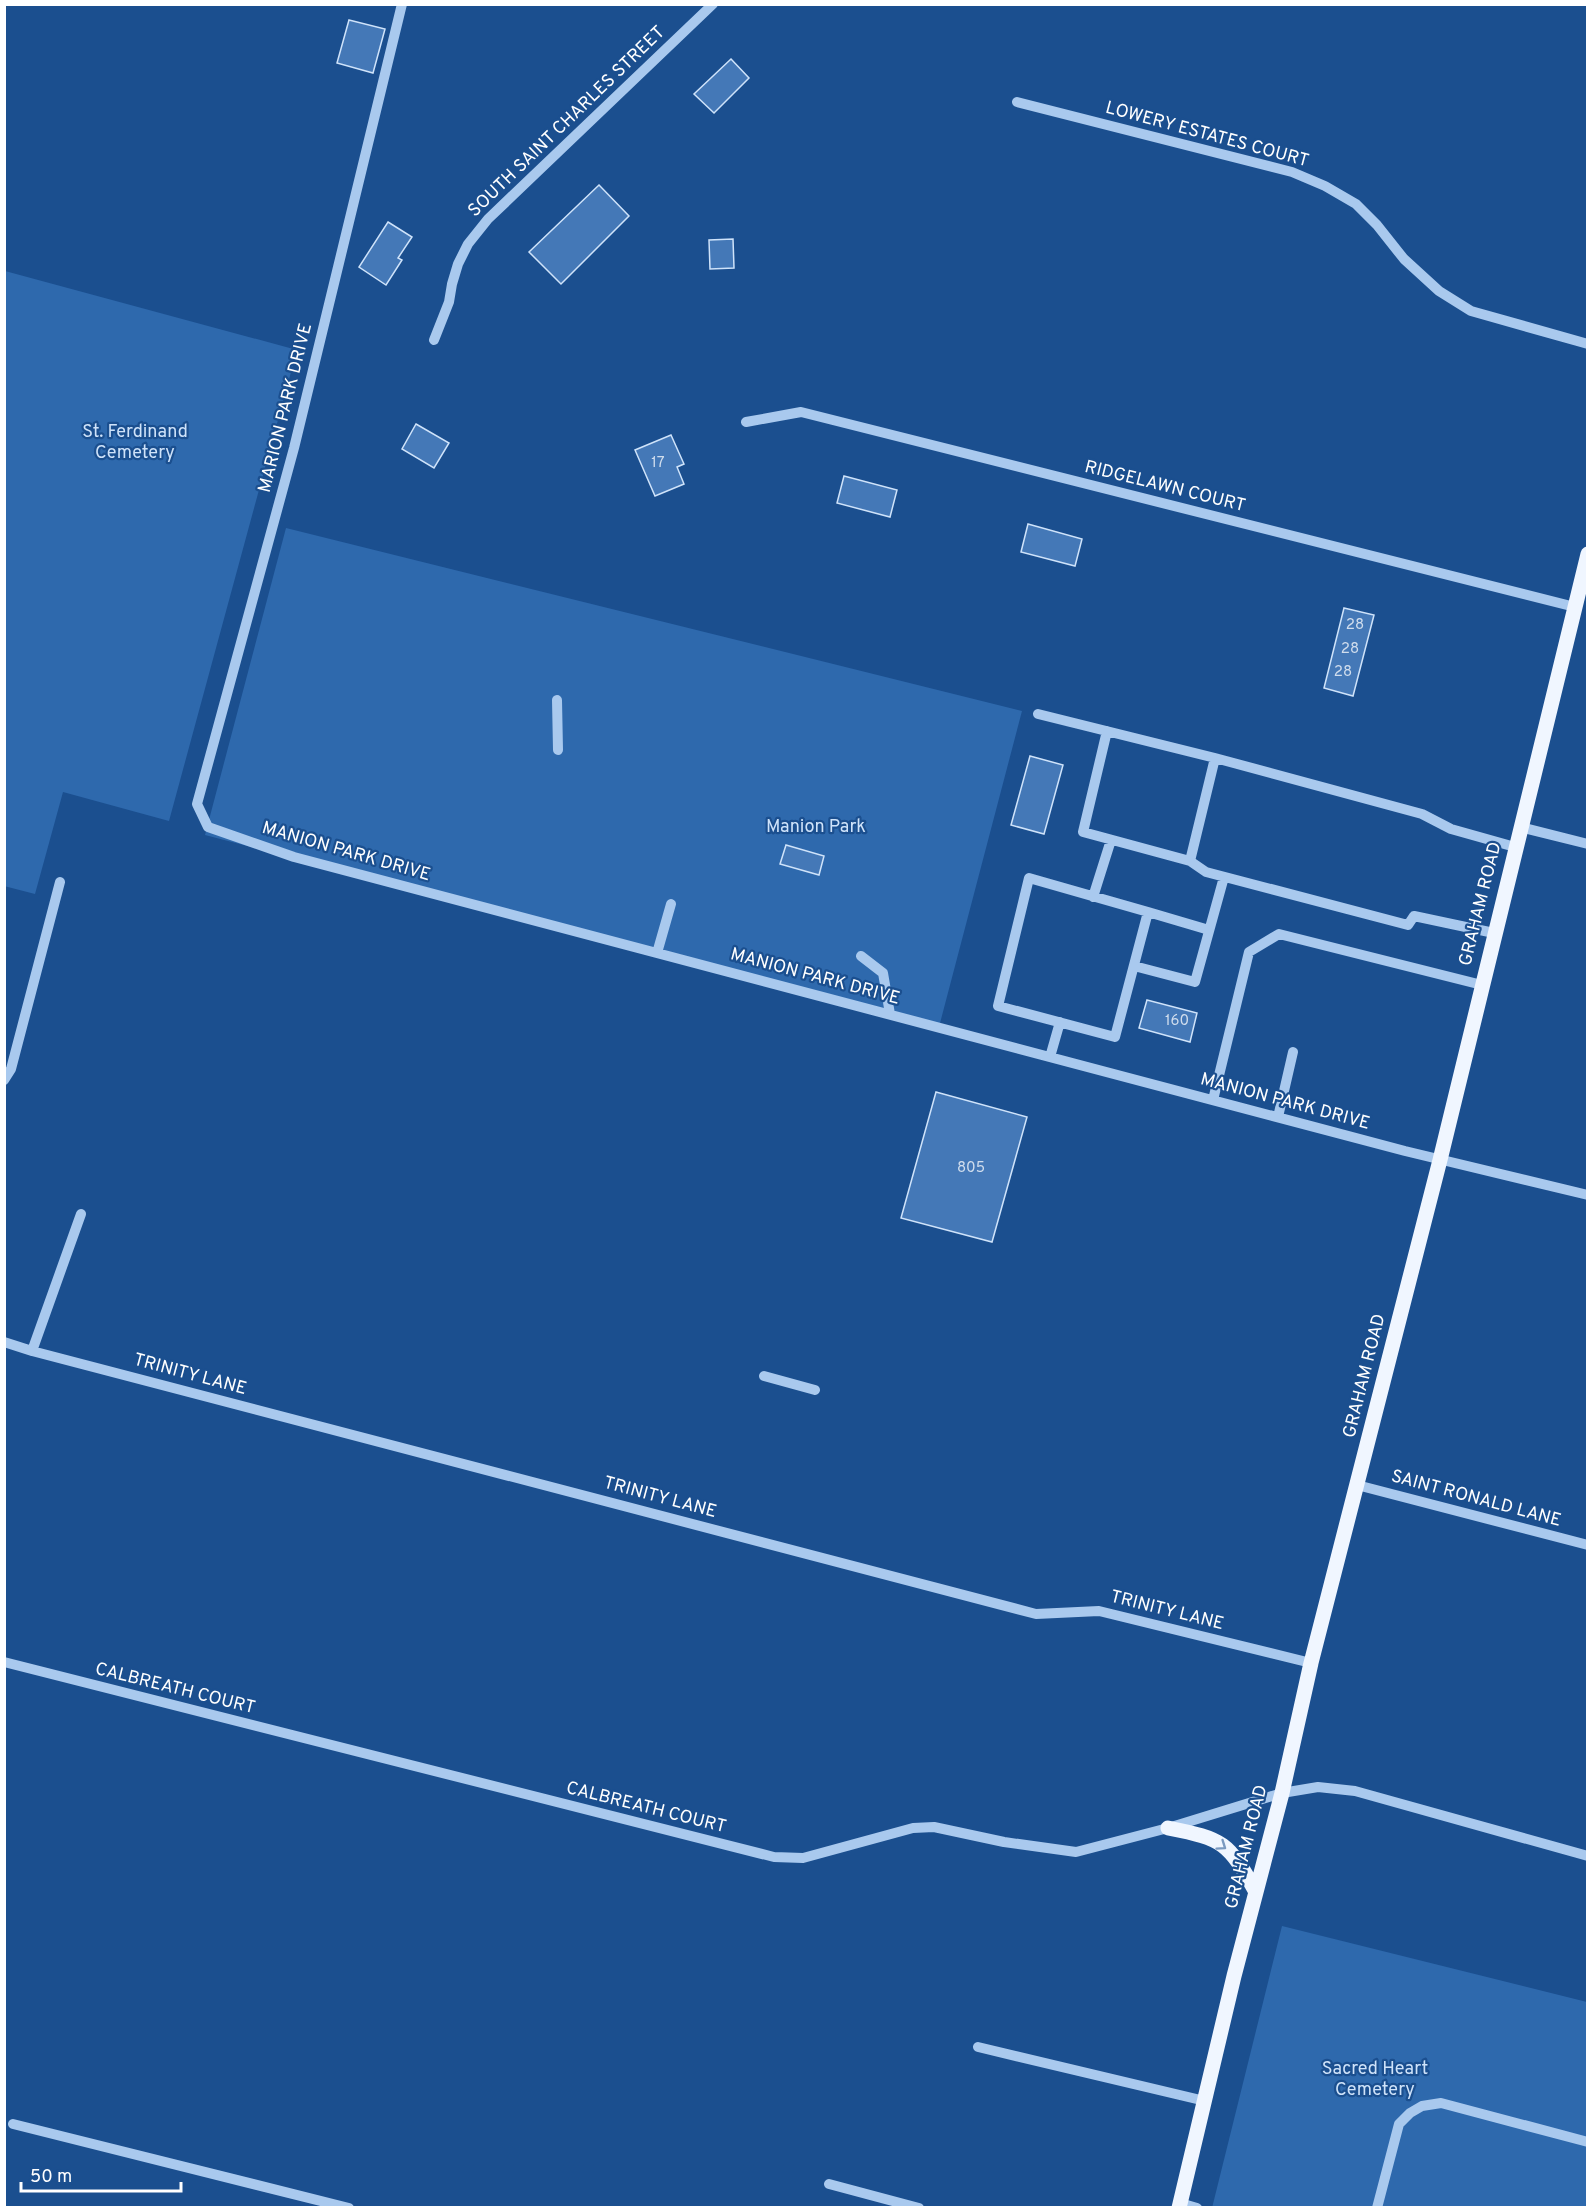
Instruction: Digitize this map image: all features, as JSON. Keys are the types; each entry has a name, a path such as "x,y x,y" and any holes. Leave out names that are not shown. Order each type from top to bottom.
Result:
{"main road":[{"name":"GRAHAM ROAD","path":"1179,2205 1282,1793 1311,1663 1440,1160 1587,554"},
{"path":"1168,1828 1206,1835 1224,1845 1234,1855 1256,1892"}],"street":[{"name":"MARION PARK DRIVE","path":"197,804 294,448 402,4"},
{"name":"SOUTH SAINT CHARLES STREET","path":"434,340 449,303 458,264 468,244 488,219 713,4"},
{"name":"LOWERY ESTATES COURT","path":"1017,102 1292,172 1326,186 1356,204 1377,225 1404,259 1440,291 1471,311 1587,344"},
{"name":"RIDGELAWN COURT","path":"746,422 801,412 1575,607"},
{"path":"557,700 558,750"},
{"path":"1038,714 1215,758 1422,814 1450,829 1515,847"},
{"path":"1107,731 1083,832 1190,861 1206,872 1408,925 1414,916 1494,933"},
{"path":"1190,861 1215,758"},
{"name":"MANION PARK DRIVE","path":"197,804 208,827 294,857 1440,1160 1587,1195"},
{"path":"1520,826 1587,844"},
{"path":"1094,897 1111,840"},
{"path":"1134,966 1195,982 1224,877"},
{"path":"1148,912 1115,1037 998,1006 1029,878 1148,912 1209,930"},
{"path":"4,1080 11,1069 60,882"},
{"path":"657,953 671,904"},
{"path":"1212,1100 1250,952 1279,934 1482,985"},
{"path":"861,956 883,973 890,1014"},
{"path":"1050,1057 1059,1022"},
{"path":"1278,1117 1293,1052"},
{"path":"32,1351 81,1214"},
{"name":"TRINITY LANE","path":"4,1342 1036,1614 1099,1611 1311,1663"},
{"path":"764,1376 815,1390"},
{"name":"SAINT RONALD LANE","path":"1357,1485 1587,1545"},
{"name":"CALBREATH COURT","path":"4,1662 774,1857 803,1858 913,1828 934,1827 1004,1842 1076,1851 1168,1828 1282,1793 1318,1787 1355,1791 1587,1856"},
{"path":"978,2047 1205,2101"},
{"path":"1377,2208 1399,2124 1410,2113 1422,2106 1442,2103 1587,2142"},
{"path":"13,2124 349,2208"},
{"path":"829,2184 920,2208"},
{"path":"1179,2205 1197,2208"}],"green space":[{"name":"St. Ferdinand Cemetery","path":"5,271 297,350 169,821 63,792 35,894 4,886"},
{"name":"Manion Park","path":"286,528 1022,711 939,1027 205,835"},
{"name":"Sacred Heart Cemetery","path":"1282,1926 1587,2002 1587,2207 1212,2208"}],"building":[{"path":"349,20 385,29 373,73 337,63"},
{"path":"731,59 749,78 714,113 694,94"},
{"path":"599,185 629,216 561,284 529,252"},
{"path":"388,222 412,237 398,258 402,260 386,285 359,267"},
{"path":"733,239 734,268 710,269 709,240"},
{"path":"416,424 449,443 434,468 402,449"},
{"path":"671,435 684,464 677,467 684,484 655,496 635,450"},
{"path":"844,476 897,490 890,517 837,503"},
{"path":"1028,524 1082,539 1075,566 1021,552"},
{"path":"1344,608 1374,615 1353,696 1324,688"},
{"path":"1030,756 1063,765 1044,834 1011,825"},
{"path":"786,845 824,856 819,875 780,864"},
{"path":"1147,1000 1197,1013 1190,1042 1139,1028"},
{"path":"936,1092 1027,1117 992,1242 901,1218"}]}
